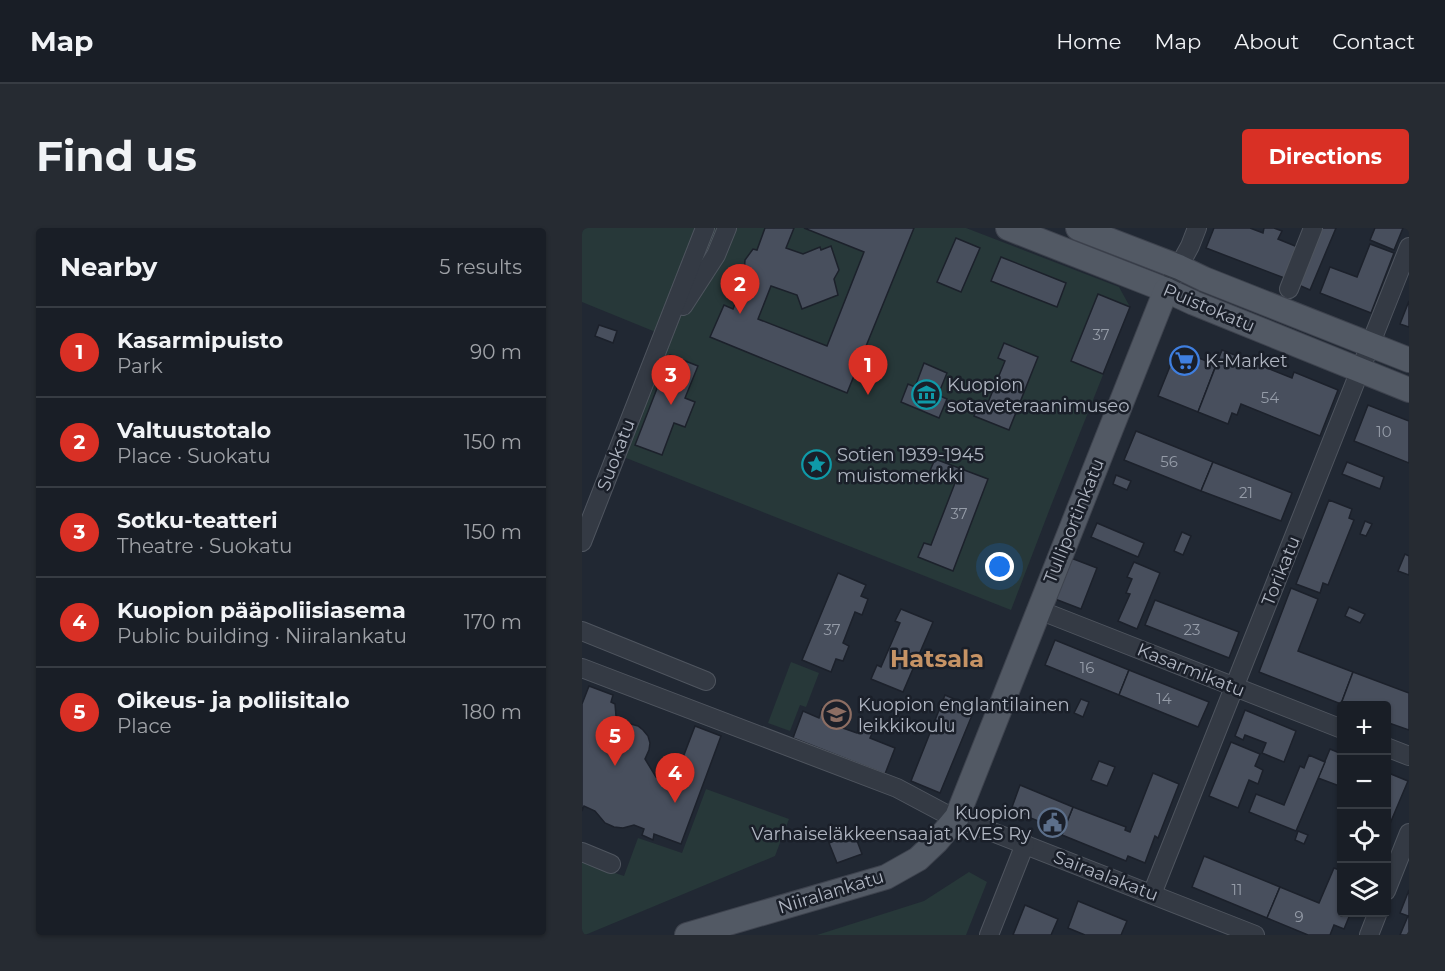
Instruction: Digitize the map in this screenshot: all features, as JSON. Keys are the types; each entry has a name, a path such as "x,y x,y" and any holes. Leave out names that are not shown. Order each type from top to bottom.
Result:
{"main road":[{"name":"Puistokatu","path":"1008,228 1409,390"},
{"name":"Puistokatu","path":"1078,228 1409,360"},
{"name":"Tulliportinkatu","path":"957,817 1166,290"},
{"name":"Niiralankatu","path":"687,935 729,929 886,877 918,859 957,817"}],"street":[{"name":"Suokatu","path":"582,542 705,228"},
{"name":"Suokatu","path":"663,335 716,255 727,228"},
{"name":"Tulliportinkatu","path":"1166,290 1197,228"},
{"path":"1290,289 1313,228"},
{"name":"Torikatu","path":"1152,894 1409,247"},
{"name":"Kasarmikatu","path":"1039,610 1337,727"},
{"path":"582,631 706,681"},
{"name":"Sairaalakatu","path":"582,668 897,788 939,811 1255,935"},
{"path":"1391,749 1409,756"},
{"path":"1391,878 1409,833"},
{"path":"989,935 1025,844"},
{"path":"582,852 611,864"},
{"path":"1369,935 1376,917"}],"shaded area":[{"path":"582,228 966,228 1119,287 1130,307 1011,610 616,454 663,335 582,302"},
{"path":"791,662 819,673 806,707 800,705 790,731 768,723"},
{"path":"706,789 789,819 775,856 582,935 582,862 624,876 638,838 682,853"},
{"path":"969,872 987,882 966,935 817,935 924,901"}],"building":[{"path":"765,228 794,228 786,248 803,254 820,247 821,250 831,246 839,270 834,279 838,295 802,309 797,295 771,286 758,319 827,346 864,252 804,228 914,228 847,393 710,337 724,305 733,309 747,274 744,273 745,260 753,249 757,250"},
{"path":"1214,228 1250,228 1263,233 1264,228 1282,231 1278,239 1300,248 1287,279 1206,248"},
{"path":"1317,228 1336,228 1310,290 1294,283"},
{"path":"1375,228 1403,228 1394,250 1370,240"},
{"path":"956,238 980,248 961,292 937,282"},
{"path":"1370,244 1394,253 1371,313 1320,293 1330,267 1357,277"},
{"path":"1001,257 1066,283 1057,307 991,281"},
{"path":"1098,294 1130,307 1103,374 1071,361"},
{"path":"1409,301 1409,327 1400,324"},
{"path":"599,325 617,331 613,343 595,336"},
{"path":"1004,343 1038,357 1009,430 974,416 980,402 987,405 1005,361 998,358"},
{"path":"1177,349 1216,365 1198,412 1158,396"},
{"path":"1222,350 1292,378 1294,372 1338,390 1320,436 1241,404 1237,415 1232,413 1228,424 1198,412"},
{"path":"670,355 698,366 685,398 695,402 685,427 674,423 662,455 635,445"},
{"path":"924,363 947,373 938,395 947,399 939,418 901,402 908,384 915,387"},
{"path":"1368,405 1409,421 1409,463 1354,441"},
{"path":"1136,431 1213,462 1201,491 1124,460"},
{"path":"935,459 988,479 953,571 918,557 924,543 931,545 955,483 929,473"},
{"path":"1213,462 1292,493 1281,521 1201,491"},
{"path":"1347,462 1384,477 1380,489 1342,474"},
{"path":"1116,475 1131,481 1127,490 1113,484"},
{"path":"1329,500 1352,509 1349,518 1354,520 1328,585 1323,583 1320,593 1296,584"},
{"path":"1365,521 1372,524 1366,536 1360,534"},
{"path":"1097,523 1144,543 1138,557 1091,537"},
{"path":"1182,532 1191,536 1183,555 1174,551"},
{"path":"1405,554 1409,556 1409,575 1398,571"},
{"path":"1071,558 1097,568 1081,609 1055,599"},
{"path":"1134,562 1160,573 1137,629 1118,621 1130,594 1126,593 1132,579 1127,577"},
{"path":"838,573 866,585 861,596 868,599 862,615 855,612 843,643 849,646 843,661 836,659 831,672 802,660"},
{"path":"1291,588 1318,599 1298,651 1353,672 1342,701 1337,702 1259,672"},
{"path":"1155,600 1239,632 1229,658 1145,625"},
{"path":"1349,607 1365,614 1360,623 1345,616"},
{"path":"901,609 933,622 903,692 871,679 877,665 881,667 900,623 895,621"},
{"path":"1055,640 1129,670 1119,695 1045,665"},
{"path":"1129,670 1209,702 1198,727 1119,695"},
{"path":"1353,672 1409,693 1409,730 1391,724 1391,701 1342,701"},
{"path":"589,686 613,695 611,702 615,704 616,716 624,724 638,726 648,736 650,743 645,759 656,777 669,778 674,781 695,726 721,736 681,844 654,834 653,840 642,835 644,829 634,825 623,828 614,827 605,823 595,811 584,806 582,811 582,704"},
{"path":"945,695 975,708 940,793 911,781"},
{"path":"1081,699 1089,702 1083,717 1074,713"},
{"path":"822,707 830,710 826,721 833,723 836,715 843,718 840,727 857,733 859,726 873,731 870,738 895,748 885,774 793,738 803,711 819,718"},
{"path":"1245,710 1296,731 1284,762 1262,753 1266,743 1245,735 1243,740 1235,736"},
{"path":"1231,742 1260,754 1255,766 1263,770 1258,784 1249,780 1238,808 1209,796"},
{"path":"1330,749 1337,752 1337,785 1318,778"},
{"path":"1309,755 1325,762 1296,831 1249,812 1256,794 1284,805 1300,766 1304,768"},
{"path":"1099,761 1115,767 1107,786 1091,780"},
{"path":"1153,773 1179,784 1158,838 1155,836 1145,863 1128,856 1126,861 1062,835 1073,807 1126,827 1125,830 1130,832"},
{"path":"1391,774 1408,781 1391,821"},
{"path":"1020,785 1073,807 1063,831 1011,810"},
{"path":"1298,831 1308,835 1304,844 1295,840"},
{"path":"847,836 849,841 856,838 862,854 837,863 829,843"},
{"path":"1204,856 1280,887 1267,918 1192,887"},
{"path":"1334,868 1337,869 1337,917 1349,917 1344,929 1334,925 1330,935 1308,935 1267,918 1280,887 1319,903"},
{"path":"1409,890 1409,935 1400,935 1408,916 1400,913"},
{"path":"1078,901 1127,921 1121,935 1085,935 1068,928"},
{"path":"1025,905 1058,919 1051,935 1013,935"}],"place":[{"name":"Valtuustotalo","path":"740,314"},
{"name":"K-Market","path":"1184,361"},
{"name":"Kasarmipuisto","path":"868,395"},
{"name":"Kuopion sotaveteraanimuseo","path":"926,395"},
{"name":"Sotku-teatteri","path":"671,405"},
{"name":"Sotien 1939-1945 muistomerkki","path":"816,465"},
{"name":"Kuopion englantilainen leikkikoulu","path":"837,715"},
{"name":"Oikeus- ja poliisitalo","path":"615,766"},
{"name":"Kuopion pääpoliisiasema","path":"675,803"},
{"name":"Kuopion Varhaiseläkkeensaajat KVES Ry","path":"1052,823"}],"district":[{"name":"Hatsala","path":"937,658"}]}
